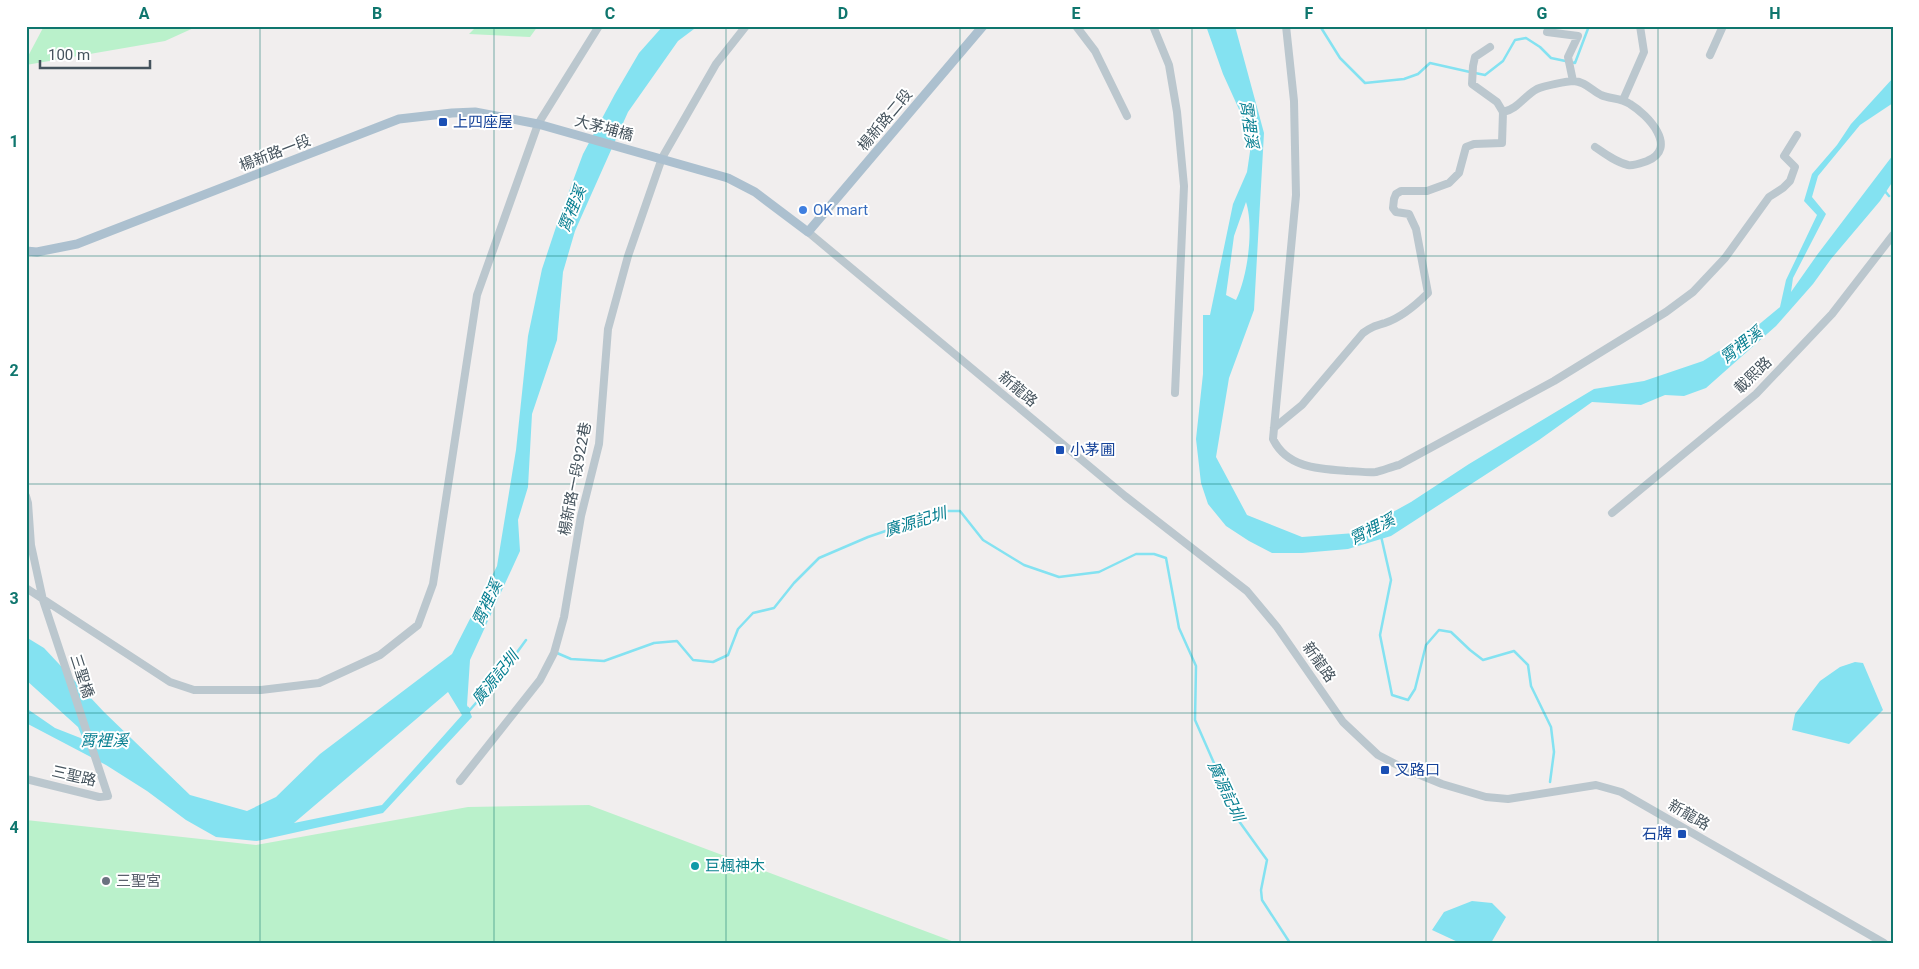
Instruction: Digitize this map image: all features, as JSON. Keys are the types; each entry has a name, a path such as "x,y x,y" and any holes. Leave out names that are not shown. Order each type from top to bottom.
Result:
{"main road":[{"name":"楊新路二段","path":"808,232 982,26"},
{"name":"楊新路一段","path":"26,251 38,252 76,244 399,120 475,112 538,124"},
{"name":"大茅埔橋","path":"538,124 662,158"},
{"path":"662,158 728,178 755,192 808,232"}],"street":[{"path":"26,588 170,682 194,690 261,690 319,683 380,655 418,625 433,584 477,295 538,124 599,26"},
{"name":"楊新路一段922巷","path":"460,781 540,680 554,652 564,617 581,516 599,444 608,329 628,256 662,158 716,64 746,26"},
{"path":"1076,26 1094,51 1127,116"},
{"path":"1153,26 1169,65 1177,112 1184,186 1175,393"},
{"path":"1286,26 1294,101 1296,194 1273,439 1278,450 1305,466 1328,470 1374,472 1399,465 1554,381 1666,312 1692,292 1725,258 1769,197 1790,181 1795,167 1784,156 1797,135"},
{"path":"1623,100 1644,52 1640,26"},
{"path":"1710,55 1723,26"},
{"path":"1547,32 1578,36 1568,57 1574,81"},
{"path":"1274,428 1302,405 1363,333 1373,326 1386,323 1407,310 1428,293 1416,229 1409,214 1396,212 1393,208 1394,198 1396,194 1402,191 1426,191 1449,183 1459,174 1466,148 1474,144 1502,143 1503,112 1497,102 1472,84 1475,57 1490,47"},
{"path":"1503,112 1512,110 1539,88 1574,81 1585,84 1601,95 1623,100 1631,104 1656,128 1660,139 1660,150 1654,158 1629,165 1610,158 1595,147"},
{"name":"新龍路","path":"808,232 1126,496 1247,592 1277,627 1343,722 1378,755 1403,768 1442,784 1486,797 1508,799 1596,785 1621,792 1884,943"},
{"name":"載熙路","path":"1612,513 1756,394 1832,314 1893,235"},
{"path":"26,496 31,545 43,600"},
{"name":"三聖橋","path":"43,600 96,760"},
{"name":"三聖路","path":"26,779 99,797 108,796 96,760"}],"green space":[{"path":"44,26 198,26 165,41 26,65 26,60"},
{"path":"477,26 538,26 530,37 469,34"},
{"path":"589,805 957,943 26,943 26,820 256,845 468,807"}],"water":[{"name":"霄裡溪","path":"663,26 698,26 678,41 628,112 575,231 563,272 557,340 532,414 528,487 518,520 520,551 470,660 467,705 472,717 383,813 257,841 216,837 186,820 147,791 106,765 26,723 26,708 55,728 83,739 78,727 26,680 26,637 44,648 104,712 190,795 247,811 276,797 320,754 452,654 497,566 516,450 528,336 542,269 583,154 639,53","holes":["448,692 462,715 382,805 294,823"]},
{"name":"霄裡溪","path":"1206,26 1235,26 1264,133 1254,310 1229,378 1216,457 1247,515 1302,537 1355,533 1411,502 1469,464 1594,389 1644,381 1703,361 1751,331 1780,307 1786,280 1817,215 1804,201 1812,174 1837,145 1851,124 1893,78 1893,103 1860,125 1818,176 1812,197 1826,214 1793,278 1791,292 1893,155 1893,181 1880,201 1831,259 1813,284 1776,326 1706,388 1684,396 1665,395 1641,405 1592,402 1539,440 1391,536 1348,549 1302,553 1272,553 1226,526 1208,504 1201,483 1196,439 1203,374 1203,315 1210,315 1233,204 1247,172 1252,138 1223,74","holes":["1246,202 1250,238 1247,265 1236,300 1226,295 1234,236"]},
{"path":"1855,662 1863,663 1883,710 1849,744 1792,730 1795,714 1820,681 1840,667"},
{"path":"1472,901 1492,903 1506,917 1491,943 1460,943 1432,930 1444,912"}],"waterway":[{"path":"1320,26 1340,58 1365,83 1404,79 1418,74 1430,63 1470,72"},
{"path":"1475,73 1485,75 1503,61 1515,40 1526,38 1540,47 1551,58 1575,63 1589,26"},
{"path":"1884,190 1889,196"},
{"name":"廣源記圳","path":"557,653 571,659 604,661 654,643 677,641 693,660 713,662 728,655 738,629 753,613 774,608 794,583 819,558 868,537 944,511 960,511 983,540 1024,565 1059,577 1099,572 1136,554 1154,554 1166,558 1179,628 1196,666 1195,720 1236,817 1267,860 1261,890 1262,900 1290,943"},
{"path":"1381,536 1391,580 1380,635 1392,695 1408,700 1415,689 1426,645 1439,630 1451,632 1483,660 1514,651 1528,665 1531,686 1551,727 1554,752 1550,782"},
{"name":"廣源記圳","path":"468,708 469,711 502,673 526,640"}],"place":[{"name":"上四座屋","path":"443,122"},
{"name":"OK mart","path":"803,210"},
{"name":"小茅圃","path":"1060,450"},
{"name":"叉路口","path":"1385,770"},
{"name":"石牌","path":"1682,834"},
{"name":"巨楓神木","path":"695,866"},
{"name":"三聖宮","path":"106,881"}]}
